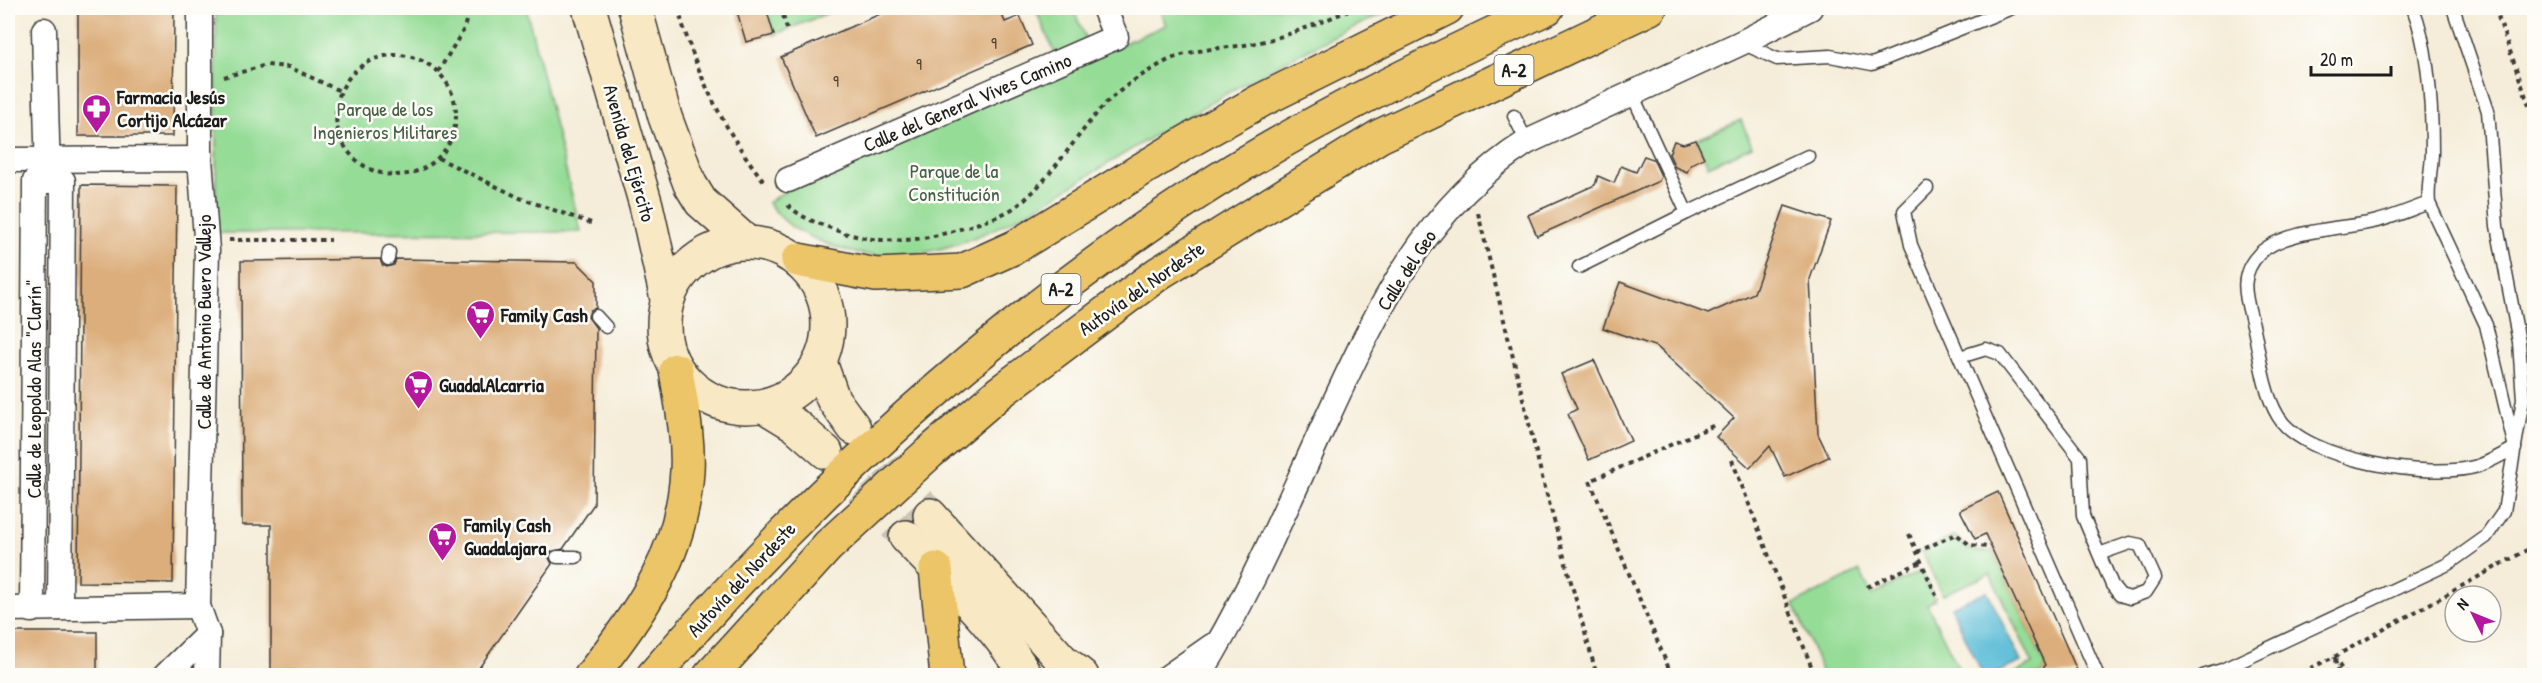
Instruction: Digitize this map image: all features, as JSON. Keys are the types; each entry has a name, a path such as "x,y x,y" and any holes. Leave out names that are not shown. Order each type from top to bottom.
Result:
{"highway":[{"path":"798,260 876,275 962,271 1015,247 1185,143 1260,101 1447,8"},
{"name":"Autovía del Nordeste","path":"653,675 749,568 874,446 970,360 1124,242 1200,192 1278,145 1371,95 1547,8"},
{"name":"Autovía del Nordeste","path":"710,675 828,546 999,393 1159,273 1380,136 1650,8"},
{"path":"737,675 789,617 895,511 1008,410 1151,301 1246,238 1380,136"},
{"path":"591,675 645,603 663,571 676,539 687,470 686,432 676,370"},
{"path":"936,569 947,675"}],"main road":[{"name":"Avenida del Ejército","path":"589,8 649,217 667,299"},
{"path":"635,8 665,117 690,184 701,202 745,241"},
{"path":"745,241 765,244 798,260 814,276 824,296 829,318 827,341 820,362 799,387 786,397 764,406 744,408 724,405 705,397 689,385 676,370 664,336 667,299 684,269 700,256 721,246 745,241"},
{"path":"820,362 834,399 854,428"},
{"path":"764,406 795,425 826,452"},
{"path":"930,515 1063,661 1082,675"},
{"path":"906,537 989,624 1015,656 1026,675"}],"street":[{"name":"Calle de Antonio Buero Vallejo","path":"200,8 200,159 206,240 198,606 208,634 207,675"},
{"name":"Calle del General Vives Camino","path":"779,189 1116,37 1104,8"},
{"name":"Calle del Geo","path":"1199,675 1222,640 1250,586 1367,332 1402,269 1471,183 1495,162 1527,142 1741,43 1810,8"},
{"path":"44,30 48,170"},
{"path":"8,160 48,170 200,159"},
{"name":"Calle de Leopoldo Alas \"Clarín\"","path":"32,610 35,181 48,170 63,181 60,608"},
{"path":"8,609 198,606"},
{"path":"165,675 208,634"},
{"name":"Calle del Geo","path":"1169,675 1222,640"}],"lane":[{"path":"1741,43 1777,59 1830,56 1872,64 2012,8"},
{"path":"2413,8 2428,76 2432,154 2427,184 2429,203 2486,325 2515,448"},
{"path":"2203,675 2222,670 2448,564 2486,537 2504,511 2523,399 2519,342 2497,226 2488,111 2453,8"},
{"path":"1632,94 1687,213"},
{"path":"1514,117 1527,142"},
{"path":"1579,267 1808,156"},
{"path":"1928,188 1904,211 1911,245 2098,675"},
{"path":"2429,203 2376,222 2286,238 2262,252 2247,270 2244,288 2266,385 2279,418 2302,438 2336,454 2387,468 2447,471 2478,466 2515,448"},
{"path":"596,316 606,327"},
{"path":"1960,357 1986,349 2000,354 2080,458 2083,516 2112,585 2120,595 2130,597 2146,592 2155,578 2140,545 2130,543 2099,554"},
{"path":"557,557 576,557"}],"path":[{"path":"438,72 464,29 469,8"},
{"path":"678,8 686,35 721,114 743,155 779,189 798,215 836,231 872,241 907,241 950,232 981,222 1020,204 1043,182 1099,111 1132,82 1165,61 1199,51 1253,44 1306,28 1354,8"},
{"path":"787,8 783,15 787,29"},
{"path":"2495,8 2535,120"},
{"path":"385,56 414,57 438,72 451,90 456,118 448,146 427,167 399,176 378,173 358,163 340,140 336,126 335,111 340,91 353,72 364,63 385,56"},
{"path":"200,84 266,65 289,67 340,91"},
{"path":"438,158 520,198 591,223"},
{"path":"1471,183 1542,477 1597,675"},
{"path":"206,240 331,240"},
{"path":"1672,675 1590,481 1717,424"},
{"path":"1732,460 1815,675"},
{"path":"1909,534 1938,600"},
{"path":"1917,552 1956,534 1970,545 1988,547"},
{"path":"2294,675 2334,657 2535,546"},
{"path":"1867,587 1921,562"},
{"path":"2334,657 2339,675"},
{"path":"2334,657 2346,675"}],"green space":[{"name":"Parque de los Ingenieros Militares","path":"216,8 526,8 581,232 216,233"},
{"path":"766,8 840,8 774,35"},
{"path":"1035,8 1073,8 1087,42 1056,56"},
{"name":"Parque de la Constitución","path":"1159,8 1396,8 1271,69 1162,131 1039,206 969,240 933,251 897,256 859,253 822,242 798,231 781,218 768,203 792,186 1166,25"},
{"path":"1741,120 1752,146 1708,166 1696,140"},
{"path":"1955,536 1972,550 1993,551 2045,665 2041,675 2011,675 2033,664 1990,574 1942,595 1922,551"},
{"path":"1860,571 1872,595 1921,571 1935,600 1927,604 1962,675 1823,675 1794,604"}],"water":[{"path":"1987,591 2021,662 1992,675 1983,675 1951,607"}],"building":[{"path":"78,8 174,8 173,136 78,136"},
{"path":"736,8 766,8 774,35 746,42"},
{"path":"894,8 999,8 1005,22 1020,16 1032,45 816,138 781,57"},
{"path":"1696,140 1704,158 1691,164 1687,172 1675,167 1669,154 1674,141 1683,144"},
{"path":"1644,156 1653,159 1661,176 1659,181 1537,236 1528,215 1595,185 1598,176 1614,183 1621,166 1636,172"},
{"path":"81,185 177,186 173,583 78,582"},
{"path":"1785,206 1831,221 1810,279 1818,434 1829,457 1785,477 1770,446 1750,468 1716,437 1734,418 1657,347 1603,328 1620,282 1708,314 1754,293"},
{"name":"GuadalAlcarria","path":"380,259 382,265 387,267 394,265 396,259 577,262 596,281 596,308 590,310 588,317 596,328 594,504 563,549 550,552 549,558 552,564 474,675 271,675 271,525 242,525 241,261"},
{"path":"1594,360 1631,441 1589,460 1568,414 1577,409 1561,374"},
{"path":"1998,492 2079,675 2041,675 2045,665 1985,534 1975,539 1960,510"},
{"path":"8,632 97,632 97,675 8,675"}],"tunnel":[{"path":"854,428 930,515"},
{"path":"827,453 906,537"}],"place":[{"name":"Farmacia Jesús Cortijo Alcázar","path":"96,134"},
{"name":"Family Cash","path":"480,340"},
{"name":"GuadalAlcarria","path":"418,410"},
{"name":"Family Cash Guadalajara","path":"443,562"}]}
